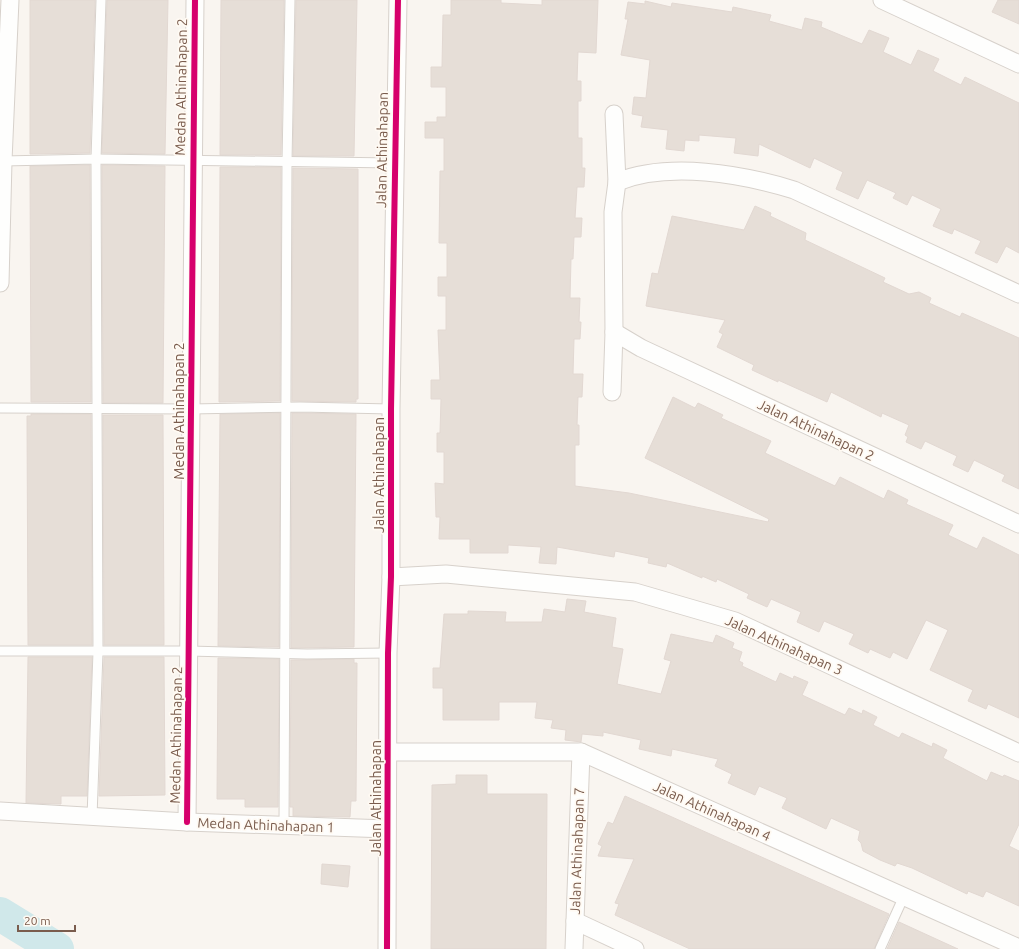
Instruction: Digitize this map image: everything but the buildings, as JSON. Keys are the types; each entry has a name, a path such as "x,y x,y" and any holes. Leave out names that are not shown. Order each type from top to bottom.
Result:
{"street":[{"path":"0,283 3,161 10,0"},
{"name":"Medan Athinahapan 2","path":"187,822 192,160 195,0"},
{"name":"Jalan Athinahapan","path":"387,949 388,653 391,577 391,409 394,163 398,0"},
{"path":"882,0 1019,64"},
{"path":"612,392 614,332 613,212 617,182 614,114"},
{"path":"617,182 660,171 691,171 767,182 794,190 1019,294"},
{"name":"Jalan Athinahapan 2","path":"614,332 641,348 1019,524"},
{"name":"Jalan Athinahapan 3","path":"391,577 446,574 635,592 735,621 1019,753"},
{"name":"Jalan Athinahapan 4","path":"388,752 581,752 1019,948"},
{"name":"Jalan Athinahapan 7","path":"574,949 581,752"},
{"name":"Medan Athinahapan 1","path":"0,811 187,822 387,829"},
{"path":"574,920 635,949"}],"lane":[{"path":"92,817 98,652 96,159 101,0"},
{"path":"284,826 288,408 287,162 290,0"},
{"path":"3,161 96,159 394,163"},
{"path":"0,408 391,409"},
{"path":"0,651 388,653"},
{"path":"880,949 904,896"}],"waterway":[{"path":"0,914 57,949"}],"cycle path":[{"path":"187,822 195,0"},
{"path":"387,949 388,653 391,577 391,409 398,0"}]}
